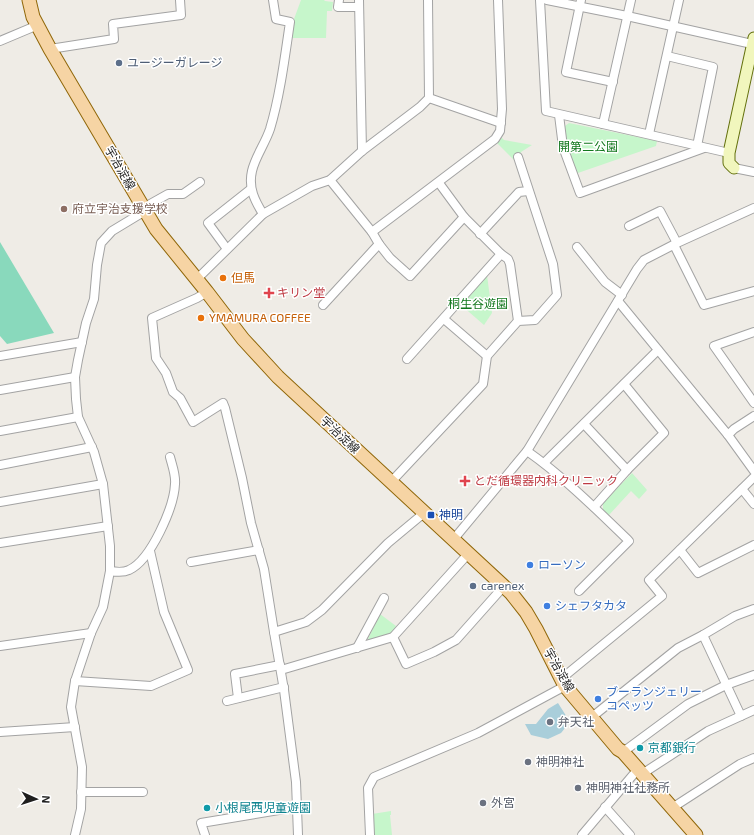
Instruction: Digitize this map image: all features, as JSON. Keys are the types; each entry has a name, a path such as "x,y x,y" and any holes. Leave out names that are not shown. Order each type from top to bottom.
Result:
{"main road":[{"name":"宇治淀線","path":"29,0 34,17 50,49 144,210 156,229 243,339 278,377 511,593 526,612 536,629 563,683 618,749 623,752 695,835"}],"street":[{"path":"50,49 114,39 113,24 181,15 180,0"},
{"path":"263,214 251,189 252,172 270,130 285,56 290,22 276,19 273,0"},
{"path":"338,0 338,7 359,4 362,151"},
{"path":"196,280 263,214 312,186 330,180 362,151 430,98 428,0"},
{"path":"372,232 439,183 495,139 500,131 502,109 498,0"},
{"path":"540,0 546,111 729,153"},
{"path":"547,0 580,3 673,27 753,41 729,153 729,163 734,168 754,172"},
{"path":"603,124 631,0"},
{"path":"649,134 679,0"},
{"path":"580,3 566,72 613,82"},
{"path":"0,41 38,25"},
{"path":"667,56 713,67 701,147"},
{"path":"430,98 500,123"},
{"path":"559,115 563,148 580,193 701,147"},
{"path":"391,482 483,384 487,356 518,321 535,320 557,295 553,264 518,157"},
{"path":"330,180 372,232 378,244 390,258 410,276 464,217"},
{"path":"75,835 81,809 82,767 72,707 75,681 91,633 103,607 110,571 108,526 103,484 92,448 78,417 75,378 78,360 86,323 94,298 101,243 112,231 168,194 183,194 200,182"},
{"path":"439,183 464,217 480,234 508,259 518,321"},
{"path":"227,249 208,223 251,189"},
{"path":"480,234 519,192 528,191"},
{"path":"453,540 527,451 637,269 644,260 675,244 754,208"},
{"path":"629,226 660,211 704,305 754,291"},
{"path":"323,305 378,244"},
{"path":"577,247 620,298 658,350 728,435 754,471"},
{"path":"407,359 501,254"},
{"path":"207,292 198,298 152,318 156,358 166,373 174,392 180,398 193,422 223,403 225,408 251,523 264,569 284,687 296,782 298,835"},
{"path":"444,319 487,356"},
{"path":"754,332 714,346 754,403"},
{"path":"0,348 3,356 82,342"},
{"path":"544,463 658,350"},
{"path":"0,390 75,378"},
{"path":"594,507 627,470 664,433 624,384"},
{"path":"728,435 734,429 754,416"},
{"path":"0,431 78,417"},
{"path":"584,424 627,470"},
{"path":"0,465 92,448"},
{"path":"527,451 544,463 594,507 629,541 579,591"},
{"path":"110,571 119,572 128,570 138,564 150,551 164,524 174,494 176,482 170,457"},
{"path":"365,835 370,835 368,788 374,777 478,733 563,683 662,596 649,580 754,477"},
{"path":"0,502 103,484"},
{"path":"742,489 754,504"},
{"path":"274,632 306,622 322,610 388,543 424,513"},
{"path":"0,543 108,526"},
{"path":"680,550 698,573 754,544"},
{"path":"191,562 259,550"},
{"path":"75,681 151,686 188,670 164,612 150,551"},
{"path":"238,698 235,674 280,668 393,637 468,554"},
{"path":"393,637 406,664 434,652 456,640 504,586"},
{"path":"357,648 384,598"},
{"path":"592,717 678,648 735,616 754,609"},
{"path":"0,646 91,633"},
{"path":"703,635 741,716"},
{"path":"623,752 688,704 726,685 754,675"},
{"path":"227,701 284,687"},
{"path":"582,835 605,807 640,772 708,731 754,710"},
{"path":"0,732 75,727"},
{"path":"672,808 740,764 754,758"},
{"path":"81,792 143,792"},
{"path":"205,835 201,823 296,806"},
{"path":"605,807 630,835"}],"green space":[{"path":"301,0 324,0 333,2 332,11 327,11 326,38 291,38 290,18 294,19"},
{"name":"開第二公園","path":"569,123 657,141 656,146 575,174 566,148 565,126"},
{"path":"501,137 504,140 532,145 521,152 520,155 514,160 497,143"},
{"path":"0,242 54,333 7,344 0,336"},
{"name":"桐生谷遊園","path":"487,275 492,313 484,325 461,305"},
{"path":"632,473 647,490 639,499 631,491 609,515 603,510 603,503"},
{"path":"380,614 396,626 390,635 366,643"},
{"path":"391,811 392,835 373,835 372,814"}],"water":[{"path":"558,703 570,722 561,733 548,739 531,735 525,724 536,724 548,709"}],"place":[{"name":"ユージーガレージ","path":"119,63"},
{"name":"府立宇治支援学校","path":"64,209"},
{"name":"但馬","path":"223,278"},
{"name":"キリン堂","path":"269,293"},
{"name":"YMAMURA COFFEE","path":"201,318"},
{"name":"とだ循環器内科クリニック","path":"465,481"},
{"name":"神明","path":"431,515"},
{"name":"ローソン","path":"530,565"},
{"name":"carenex","path":"473,586"},
{"name":"シェフタカタ","path":"547,606"},
{"name":"ブーランジェリー コペッツ","path":"598,699"},
{"name":"弁天社","path":"550,722"},
{"name":"京都銀行","path":"640,748"},
{"name":"神明神社","path":"528,762"},
{"name":"神明神社社務所","path":"578,788"},
{"name":"外宮","path":"483,803"},
{"name":"小根尾西児童遊園","path":"207,808"}]}
